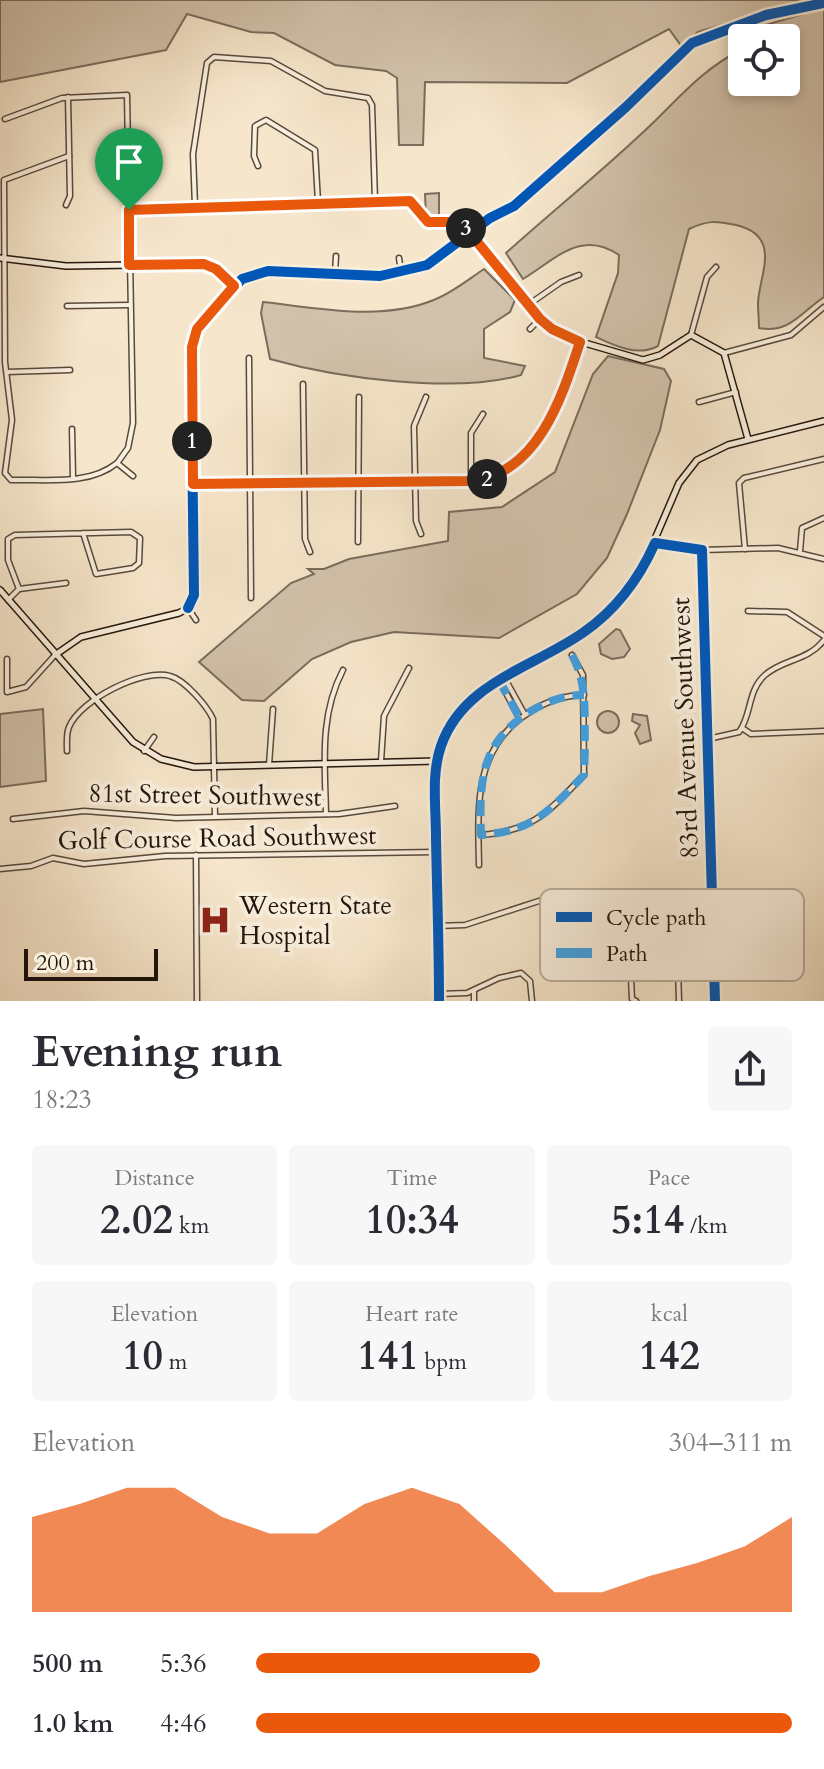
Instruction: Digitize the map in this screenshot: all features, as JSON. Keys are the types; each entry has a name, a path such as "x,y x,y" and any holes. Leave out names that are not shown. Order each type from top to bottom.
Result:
{"street":[{"path":"188,608 194,595 192,347 197,329 234,286 247,276 268,271 335,276 401,273 427,265 514,206 624,109 692,43 766,15 824,3"},
{"path":"195,206 193,154 208,60 217,57 271,61 325,91 368,98 372,105 375,201"},
{"path":"5,119 68,97 127,95 132,432 117,463 99,474 73,478 8,479 5,470 12,408 7,372 2,258 4,180 69,156"},
{"path":"66,205 70,196 68,97"},
{"path":"258,166 254,156 255,126 263,120 315,150 318,202"},
{"path":"129,210 410,201 424,220 461,222 528,305 552,329 580,342 643,360 660,355 691,335 707,277 716,267"},
{"path":"335,276 336,256"},
{"path":"2,258 66,266 204,264 216,269 234,286"},
{"path":"399,258 401,273"},
{"path":"528,305 561,282 579,275"},
{"path":"67,306 129,305"},
{"path":"691,335 724,353 791,335 824,307"},
{"path":"530,329 540,319"},
{"path":"193,484 471,481 504,472 527,455 565,386 580,342"},
{"path":"724,353 748,439"},
{"path":"249,358 251,598"},
{"path":"7,372 70,370"},
{"path":"303,384 305,539 310,552"},
{"path":"699,402 736,392"},
{"path":"358,542 359,397"},
{"path":"421,534 416,521 415,422 426,397"},
{"path":"471,481 471,433 483,414"},
{"path":"532,1001 530,981 521,973 499,978 474,991 439,997 437,761 457,715 501,678 574,638 605,615 639,576 687,471 710,452 748,439 824,421"},
{"path":"72,429 73,478"},
{"path":"745,549 738,484 744,478 824,459"},
{"path":"117,463 133,476"},
{"path":"800,551 804,526 824,518"},
{"path":"19,589 8,560 8,539 15,535 83,533 134,532 140,538 139,563 133,568 97,574 92,569 83,533"},
{"path":"655,543 702,550 800,551 824,559"},
{"name":"83rd Avenue Southwest","path":"702,550 712,889"},
{"path":"8,600 19,589 66,583"},
{"path":"0,590 95,700 144,751 176,765 437,761"},
{"path":"188,608 196,620"},
{"path":"7,659 7,692 26,687 55,655 81,637 188,608"},
{"path":"708,739 729,737 742,728 749,716 753,693 763,677 805,657 824,638 787,612 748,611"},
{"path":"481,835 509,833 540,820 584,775 583,675 572,655"},
{"path":"381,761 384,716 409,668"},
{"path":"326,814 328,707 343,670"},
{"path":"67,751 70,725 95,700 117,685 161,674 176,678 212,716 215,816"},
{"path":"501,678 523,717"},
{"path":"479,865 480,799 487,758 495,743 523,717 566,695 584,695"},
{"path":"269,765 273,709"},
{"path":"742,728 751,734 824,731"},
{"path":"144,751 154,737"},
{"name":"81st Street Southwest","path":"13,819 84,811 163,817 326,814 395,806"},
{"name":"Golf Course Road Southwest","path":"0,869 31,866 53,858 84,864 196,855 436,852"},
{"path":"196,855 197,1001"},
{"path":"437,926 460,926 540,901"},
{"path":"631,981 632,999 636,1001"},
{"path":"678,981 679,1001"},
{"name":"83rd Avenue Southwest","path":"714,981 715,1001"},
{"path":"474,991 474,1001"}],"shaded area":[{"path":"0,0 805,0 698,32 682,47 669,29 567,83 425,82 423,145 399,145 397,78 386,71 335,65 274,33 251,32 187,14 166,50 0,82"},
{"path":"824,8 824,297 787,325 759,328 758,303 764,247 750,230 736,225 707,223 689,229 658,346 643,350 627,349 596,337 618,273 619,255 593,245 581,246 558,256 523,279 506,253 621,153 687,89 728,57 728,96 800,96 800,24 769,24"},
{"path":"439,193 439,215 426,216 425,194"},
{"path":"484,269 515,300 510,312 484,329 484,358 525,366 521,375 463,383 396,381 328,372 270,359 261,313 263,302 328,310 394,310 442,296"},
{"path":"608,356 664,369 671,381 660,430 627,514 607,558 577,594 499,638 394,632 351,642 312,659 264,701 242,700 199,662 291,583 314,574 308,569 324,569 349,559 448,541 449,512 502,507 555,472 593,374"},
{"path":"616,629 620,630 630,649 624,657 612,659 601,654 599,644"},
{"path":"43,709 46,781 0,787 0,714"},
{"path":"608,711 616,714 619,722 616,730 608,733 600,730 597,722 600,714"},
{"path":"633,714 647,716 651,740 640,744 635,733 640,725 632,721"}],"waterway":[{"path":"375,0 440,0"}],"marked path":[{"path":"572,655 583,688 584,700 585,747 584,775 550,809 528,824 481,835 481,797 486,764 502,736 514,723 544,704 563,697 577,695 584,695"},
{"path":"499,680 520,719"}],"cycle path":[{"path":"188,608 194,595 191,352 197,329 242,279 268,271 380,276 427,265 490,218 514,206 626,107 692,43 766,15 824,3"},
{"path":"439,1001 435,791 441,746 451,724 482,691 564,645 607,613 634,581 655,543 702,550 712,889"},
{"path":"714,981 715,1001"}],"place":[{"name":"Western State Hospital","path":"215,920"}],"route":[{"path":"410,201 428,222 461,222 540,319 552,329 580,342 569,376 527,455 514,467 485,480 193,484 192,347 197,329 234,286 216,269 204,264 129,265 129,210 174,206 410,201"}]}
